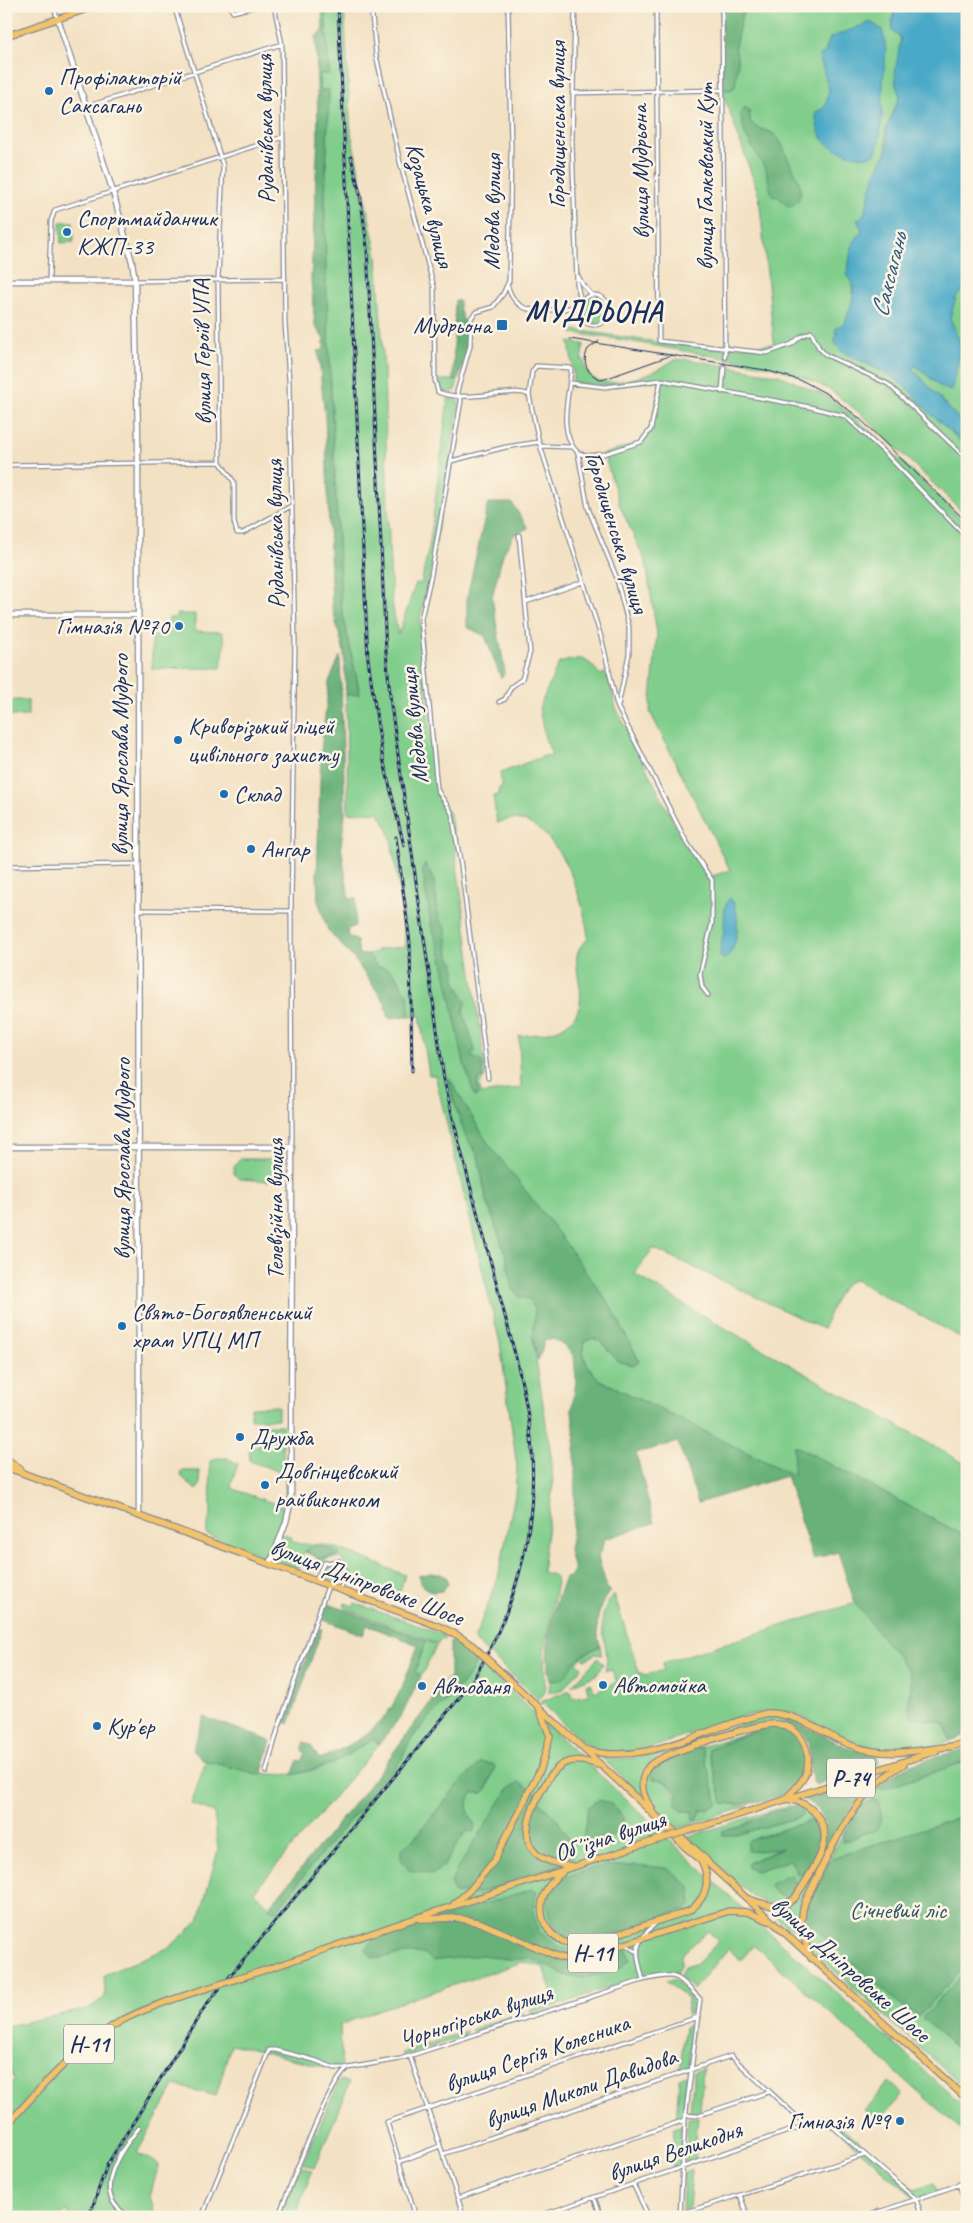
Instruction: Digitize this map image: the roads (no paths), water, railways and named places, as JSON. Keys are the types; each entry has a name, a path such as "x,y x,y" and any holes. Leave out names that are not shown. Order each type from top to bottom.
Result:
{"main road":[{"path":"6,36 96,6"},
{"path":"6,1458 25,1472"},
{"path":"6,1467 25,1472"},
{"name":"вулиця Дніпровське Шосе","path":"25,1472 316,1580 457,1635 472,1646 538,1706 646,1807 662,1825 701,1860 710,1865 812,1960 967,2099"},
{"path":"450,1907 470,1890 494,1861 541,1768 550,1736 538,1706"},
{"path":"584,1749 599,1754 632,1755 768,1713 790,1715 834,1738 869,1751 899,1753 952,1746"},
{"name":"Н-11","path":"654,1811 646,1801 643,1782 645,1772 660,1758 766,1724 782,1725 795,1731 805,1744 808,1754 808,1764 802,1781 786,1798"},
{"name":"Обʼїзна вулиця","path":"6,2126 71,2058 106,2030 142,2011 413,1919 786,1798 967,1742"},
{"path":"812,1960 803,1931 802,1909 833,1847 850,1814 872,1787 885,1776 915,1758"},
{"path":"575,1867 553,1863 535,1852 526,1834 528,1817 547,1780 560,1766 579,1760 603,1767"},
{"path":"746,1898 774,1906 789,1902 795,1898 822,1852 823,1830 815,1810 798,1800 786,1798"},
{"name":"вулиця Дніпровське Шосе","path":"646,1807 654,1811 704,1856 710,1865"},
{"path":"575,1867 556,1877 544,1890 541,1907 545,1925 558,1939 577,1946 607,1939 689,1911 700,1902 708,1882 701,1860"},
{"name":"Н-11","path":"413,1919 458,1918 481,1923 564,1958 579,1957 625,1944 729,1911 747,1912 774,1924"}],"street":[{"name":"вулиця Ярослава Мудрого","path":"54,6 113,192 135,282 138,465 139,1515"},
{"path":"230,6 233,12 257,6"},
{"name":"Руданівська вулиця","path":"274,6 282,44 285,279 295,640 291,911"},
{"name":"Козацька вулиця","path":"371,6 376,55 400,162 434,287 435,380 438,392 447,396 459,397"},
{"name":"Медова вулиця","path":"488,1078 461,866 452,814 449,806 439,796 437,788 421,619 461,401 458,392 470,346 471,318 476,312 493,307 508,287 511,148 508,6"},
{"name":"Городищенська вулиця","path":"575,6 572,141 578,274 581,302 579,307 580,316 587,323 596,325 604,320 608,313 607,304 600,297 592,296 583,285 578,274"},
{"name":"вулиця Мудрьона","path":"656,6 659,193 658,336 659,341 664,343 723,348"},
{"name":"вулиця Галковський Кут","path":"722,6 723,348 725,356"},
{"name":"вулиця Героїв УПА","path":"175,9 222,156 223,175 218,280 220,462"},
{"path":"86,107 282,44"},
{"path":"572,93 722,90"},
{"path":"49,281 50,221 55,210 283,137"},
{"path":"6,281 135,282 285,279"},
{"path":"508,287 514,300 527,310 579,307"},
{"path":"581,302 592,296"},
{"path":"723,348 767,353 792,344 800,337 811,332 819,348 826,355 888,384 967,459"},
{"name":"Городищенська вулиця","path":"529,395 532,372 536,366 571,368 565,425 572,447 578,453 588,508 616,576 629,628 629,654 617,706"},
{"path":"722,392 724,367"},
{"path":"578,453 586,456 604,454 641,442 651,428 662,380"},
{"path":"570,383 605,387 662,380 810,407 845,416 887,455 967,538"},
{"path":"459,397 519,393 529,395 540,444 602,640 617,706 686,841 712,880 714,896 712,923 700,974 702,987 708,995"},
{"path":"451,461 506,447 540,444 572,447"},
{"path":"6,465 138,465 220,462 234,482 234,522 237,533 243,533 291,506"},
{"path":"499,702 505,699 511,687 520,682 528,667 530,644 519,535"},
{"path":"526,602 583,582"},
{"path":"6,615 137,615"},
{"path":"6,866 137,864"},
{"path":"139,910 291,911"},
{"name":"Телевізійна вулиця","path":"270,1564 286,1522 291,1500 291,911"},
{"path":"6,1147 292,1147"},
{"path":"316,1580 324,1562 339,1561 343,1565 345,1574 340,1590"},
{"path":"266,1772 328,1585"},
{"path":"643,1980 636,1951 640,1939 657,1922"},
{"path":"607,1939 625,1944 636,1951"},
{"name":"Чорногірська вулиця","path":"348,2068 410,2056 643,1980 676,1975 700,1999 698,2016"},
{"path":"698,2016 685,2120 680,2216 866,2155 916,2199 922,2217"},
{"name":"вулиця Сергія Колесника","path":"399,2162 387,2122 698,2016"},
{"path":"202,2217 269,2050 314,2060 335,2068 348,2068"},
{"path":"410,2056 464,2217"},
{"name":"вулиця Миколи Давидова","path":"443,2154 731,2056 769,2092"},
{"path":"278,2217 320,2116 338,2080 348,2068"},
{"path":"686,2115 696,2116 769,2092 806,2125"},
{"name":"вулиця Великодня","path":"536,2217 824,2119 866,2155"},
{"path":"458,2198 685,2120"},
{"path":"130,2217 120,2210 110,2197 109,2183 120,2156 139,2128"},
{"path":"416,2217 399,2162 440,2146"},
{"path":"864,2217 967,2182"},
{"path":"632,2184 649,2217"},
{"path":"959,2184 967,2208"},
{"path":"740,2195 748,2217"},
{"path":"594,2197 601,2217"},
{"path":"554,2211 556,2217"},
{"path":"880,2212 881,2217"}],"water":[{"name":"Саксагань","path":"881,6 967,6 967,286 956,297 950,318 960,342 960,354 951,391 941,387 915,365 913,369 967,428 967,447 929,412 908,389 892,376 841,351 834,341 839,333 835,333 836,328 845,323 852,299 853,287 847,276 852,245 862,230 857,220 865,212 875,173 887,151 886,129 900,96 896,86 895,73 901,38 892,31 894,11"},
{"path":"871,22 882,30 886,57 880,136 876,153 864,157 840,151 826,142 819,132 816,112 825,107 829,90 819,55 824,54 830,38"},
{"path":"730,898 734,903 736,911 737,930 733,948 724,959 720,957 720,950 725,909"}],"tunnel":[{"path":"724,367 725,357"}],"tram line":[{"path":"570,339 765,370 803,381 829,395 858,417 967,522"},
{"path":"599,341 588,349 585,359 590,372 602,380 672,355"}],"railway":[{"path":"338,6 368,659 382,754 404,846"},
{"path":"351,157 361,198"},
{"path":"89,2217 107,2165 206,2005 469,1686 500,1628 521,1567 527,1536 533,1471 529,1421 515,1355 464,1164 444,1079 391,705 386,652 367,247 360,193"},
{"path":"396,837 410,943 412,1071"}],"place":[{"name":"Профілакторій Саксагань","path":"49,91"},
{"name":"Спортмайданчик КЖП-33","path":"67,232"},
{"name":"Мудрьона","path":"502,325"},
{"name":"Гімназія №70","path":"179,626"},
{"name":"Криворізький ліцей цивільного захисту","path":"178,740"},
{"name":"Склад","path":"224,794"},
{"name":"Ангар","path":"251,849"},
{"name":"Свято-Богоявленський храм УПЦ МП","path":"122,1326"},
{"name":"Дружба","path":"240,1437"},
{"name":"Довгінцевський райвиконком","path":"265,1485"},
{"name":"Автомойка","path":"603,1685"},
{"name":"Автобаня","path":"422,1686"},
{"name":"Кур'єр","path":"97,1726"},
{"name":"Гімназія №9","path":"900,2121"}],"district":[{"name":"МУДРЬОНА","path":"594,311"}],"park label":[{"name":"Січневий ліс","path":"898,1910"}]}
